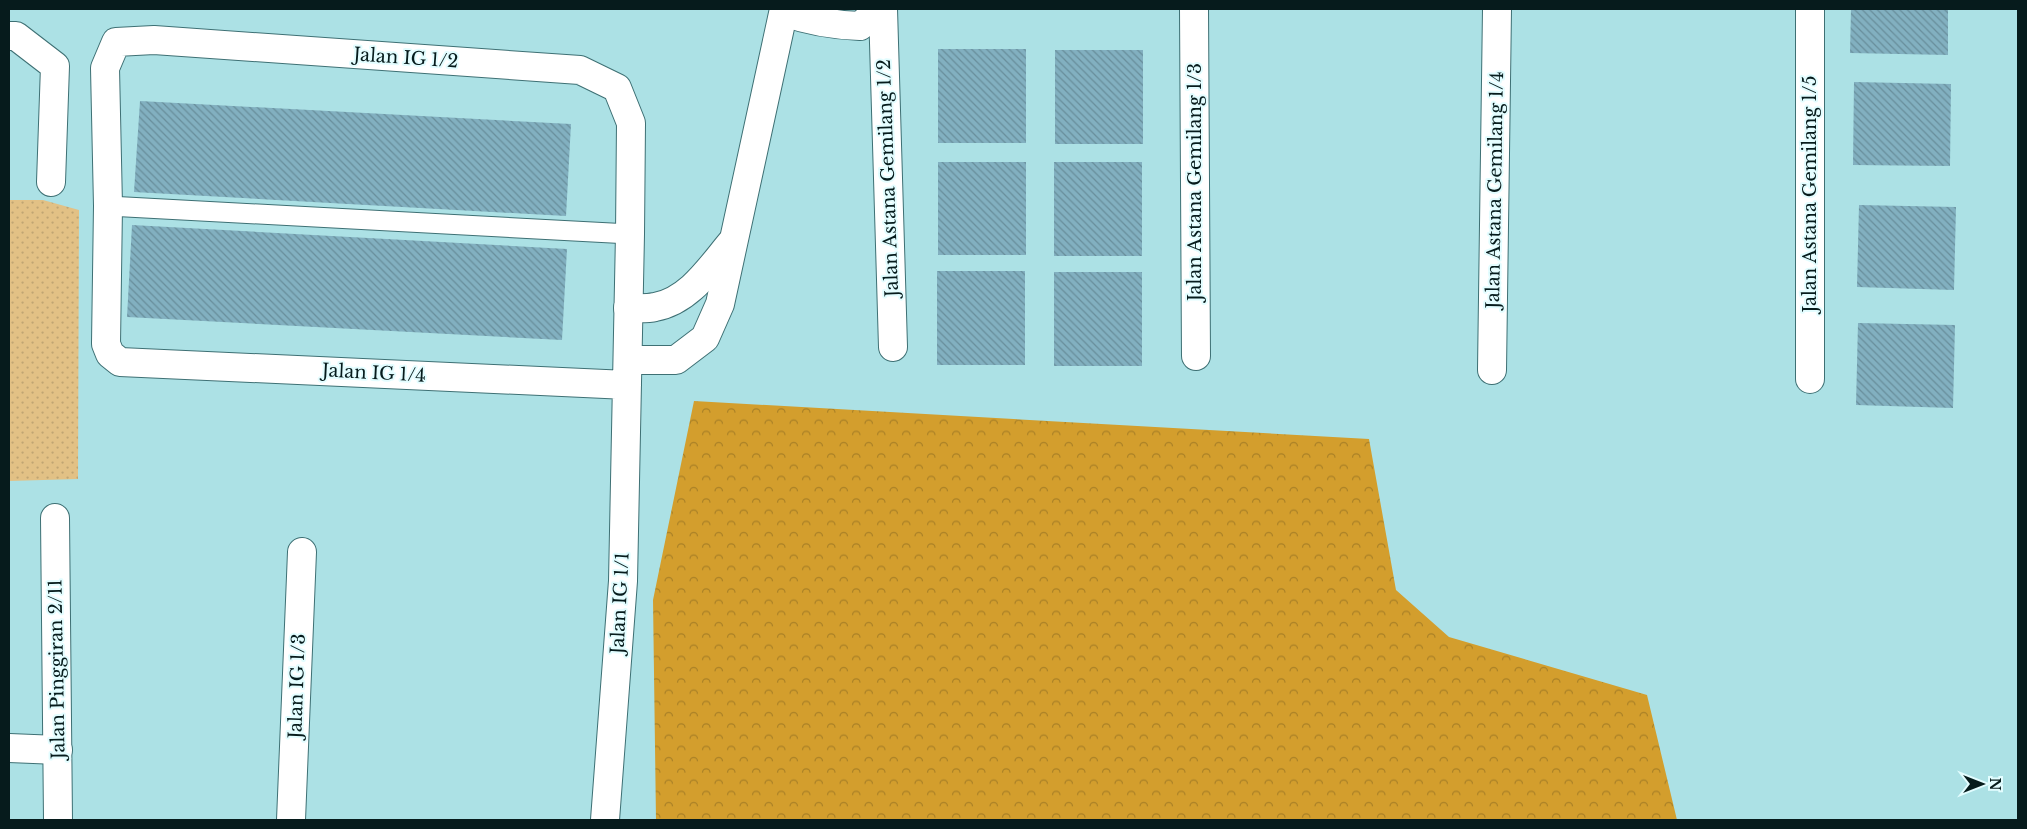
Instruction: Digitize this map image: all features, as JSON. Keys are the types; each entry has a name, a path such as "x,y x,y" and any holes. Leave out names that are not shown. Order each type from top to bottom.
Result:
{"street":[{"path":"784,10 802,19 828,24 860,26 882,9"},
{"name":"Jalan Astana Gemilang 1/2","path":"882,9 893,347"},
{"name":"Jalan Astana Gemilang 1/3","path":"1194,9 1196,356"},
{"name":"Jalan Astana Gemilang 1/4","path":"1492,370 1497,9"},
{"name":"Jalan Astana Gemilang 1/5","path":"1810,9 1810,379"},
{"name":"Jalan IG 1/4","path":"108,206 106,344 110,354 120,362 627,372 676,360 705,338 720,304 784,10"},
{"path":"9,36 16,36 54,66 51,182"},
{"name":"Jalan IG 1/2","path":"108,206 104,68 116,42 154,40 580,70 617,88 631,122"},
{"name":"Jalan IG 1/1","path":"605,820 623,581 631,122"},
{"path":"628,308 655,307 676,300 700,280 733,240"},
{"name":"Jalan Pinggiran 2/11","path":"55,518 58,820"},
{"name":"Jalan IG 1/3","path":"291,820 302,552"},
{"path":"9,748 58,750"}],"lane":[{"path":"108,206 630,234"}],"shaded area":[{"path":"9,200 43,200 79,210 78,479 9,481"}],"green space":[{"path":"694,401 1369,439 1396,590 1449,637 1647,695 1677,820 656,820 653,600"}],"building":[{"path":"1851,9 1948,9 1948,55 1850,53"},
{"path":"938,49 1026,49 1026,143 938,143"},
{"path":"1055,50 1143,50 1143,144 1055,144"},
{"path":"1854,82 1951,84 1950,166 1853,165"},
{"path":"140,101 571,124 566,216 134,192"},
{"path":"938,162 1026,162 1026,255 938,255"},
{"path":"1054,162 1142,162 1142,256 1054,256"},
{"path":"1859,205 1956,207 1954,290 1857,287"},
{"path":"132,225 567,249 562,340 127,317"},
{"path":"937,271 1025,271 1025,365 937,365"},
{"path":"1054,272 1142,272 1142,366 1054,366"},
{"path":"1858,323 1955,325 1953,408 1856,405"}]}
